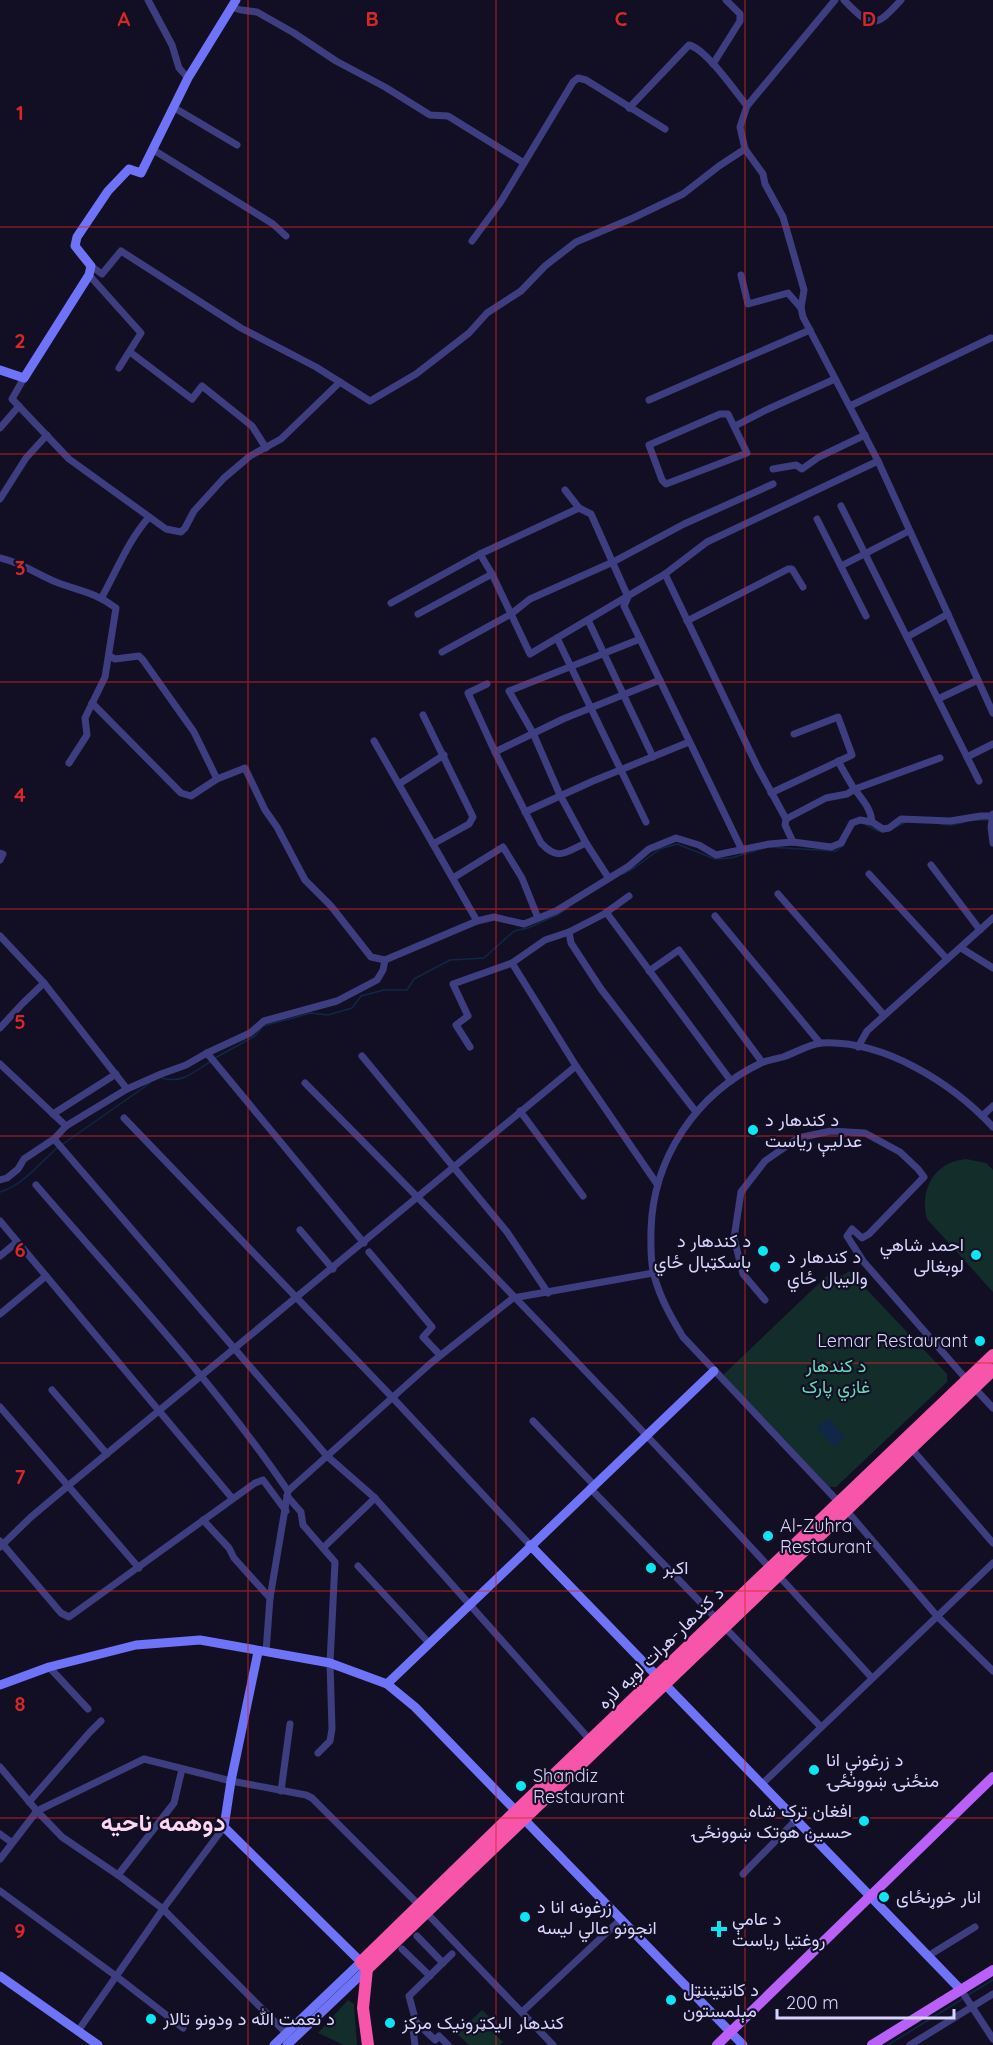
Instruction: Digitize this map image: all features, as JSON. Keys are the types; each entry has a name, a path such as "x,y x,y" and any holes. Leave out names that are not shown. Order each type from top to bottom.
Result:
{"highway":[{"name":"د کندهار-هرات لويه لاره","path":"364,1965 970,1384 993,1355"},
{"name":"د کندهار-هرات لويه لاره","path":"970,1384 993,1370"},
{"path":"364,1965 363,2008 368,2045"}],"main road":[{"path":"717,2045 993,1777"},
{"path":"872,2045 967,1998 993,1970"}],"street":[{"path":"148,0 172,45 179,68 188,78"},
{"path":"713,64 741,21 740,14 726,0"},
{"path":"801,308 804,290 783,217 765,184 763,174 745,150 740,127 747,106 836,0"},
{"path":"844,0 860,16 871,22 882,21 901,0"},
{"path":"119,368 141,333 90,271 75,246 77,237 108,190 129,169 141,173 188,78 234,4 241,10 257,12 430,115 448,117 524,163"},
{"path":"629,108 689,45 694,46 713,64 747,106"},
{"path":"472,241 500,203 573,82 578,78 586,80 665,129"},
{"path":"173,107 237,145"},
{"path":"152,149 273,224 286,236"},
{"path":"90,271 102,274 122,251 241,328 370,401 416,374 442,354 469,333 488,313 521,291 545,266 576,242 633,219 683,194 719,166 745,150"},
{"path":"90,271 12,399 69,459 166,529 181,532 206,496 250,456 281,439 340,382"},
{"path":"741,274 748,304 788,293 801,308 810,330 878,461 993,713"},
{"path":"649,400 810,330"},
{"path":"850,406 991,338"},
{"path":"129,352 192,399 202,386 252,426 266,448"},
{"path":"0,370 24,378"},
{"path":"735,426 835,379"},
{"path":"0,428 19,406"},
{"path":"720,414 728,414 735,426 747,453 675,482 666,484 662,480 649,445 720,414"},
{"path":"0,499 27,458 47,435"},
{"path":"773,469 796,465 802,469 819,457 865,435"},
{"path":"480,554 530,654 665,574 707,542 878,461"},
{"path":"442,652 511,614 530,599 613,562 684,524 773,484"},
{"path":"565,490 579,508 591,514 628,597 624,606 742,850"},
{"path":"841,506 979,781"},
{"path":"391,603 480,554 579,508"},
{"path":"102,597 129,543 149,517"},
{"path":"817,519 867,616"},
{"path":"841,566 909,531"},
{"path":"0,558 11,560 56,582 102,597 116,608 105,677 85,718 87,735 69,763"},
{"path":"687,621 788,569 792,569 802,587"},
{"path":"418,614 492,574"},
{"path":"665,574 771,793 786,819 785,825 793,842"},
{"path":"907,637 948,614"},
{"path":"588,620 653,757"},
{"path":"557,638 646,822"},
{"path":"608,877 586,843 560,795 533,733 509,691 640,639"},
{"path":"109,656 115,659 139,656 143,660 194,732 217,779"},
{"path":"495,752 563,718 660,680"},
{"path":"938,699 978,680"},
{"path":"487,684 468,693 541,843 551,853 560,855 586,843"},
{"path":"92,703 181,793 191,796 217,779 245,768 265,810 277,827 305,880 331,906 371,957 385,960 477,921 494,917 524,924 556,911 629,866 649,849 676,838 699,845 716,855 769,844 793,842 831,848 841,843 852,824 860,820 872,822 883,829 889,828 901,819 950,821 981,816 992,821 993,843"},
{"path":"423,714 473,817 469,824 433,844"},
{"path":"771,793 852,754 839,717 794,734"},
{"path":"374,741 477,921"},
{"path":"525,812 560,795 689,742"},
{"path":"967,757 993,744"},
{"path":"399,784 444,754"},
{"path":"786,819 826,798 847,795 855,789 940,758"},
{"path":"838,761 863,799 872,822"},
{"path":"453,878 503,847 522,878 538,918"},
{"path":"0,853 3,854 0,860"},
{"path":"931,865 980,930"},
{"path":"869,874 947,959"},
{"path":"778,894 884,1015"},
{"path":"470,1047 456,1025 468,1016 453,984 512,963 545,940 569,932 606,912 629,896"},
{"path":"606,912 731,1081"},
{"path":"715,916 820,1043"},
{"path":"858,1047 867,1031 993,918"},
{"path":"569,932 571,943 601,989 696,1112"},
{"path":"0,936 44,983 127,1089"},
{"path":"961,948 993,968"},
{"path":"649,971 679,950 762,1062"},
{"path":"0,1180 7,1178 18,1169 24,1159 54,1139 66,1126 127,1089 210,1057 250,1033 264,1021 337,1001 377,980 383,970 385,960"},
{"path":"512,963 576,1066 657,1184"},
{"path":"0,1028 44,983"},
{"path":"993,1127 954,1091 923,1070 858,1047 820,1043 762,1062 731,1081 696,1112 664,1162 652,1212 651,1247 653,1273 664,1305 683,1337 843,1507 937,1616 993,1671"},
{"path":"362,1056 507,1232 548,1293"},
{"path":"210,1057 364,1243"},
{"path":"0,1064 66,1126"},
{"path":"286,1511 263,1480 255,1483 69,1617 61,1612 1,1544 69,1485 576,1066"},
{"path":"53,1114 116,1074"},
{"path":"305,1083 647,1434 872,1678"},
{"path":"982,1116 993,1106"},
{"path":"520,1111 583,1196"},
{"path":"124,1118 298,1297 530,1545 928,1956 967,1998 993,2039"},
{"path":"765,1300 743,1274 734,1238 741,1192 765,1161 798,1138 831,1131 865,1133 900,1152 924,1178 869,1234 862,1238 852,1229 847,1236 863,1261 993,1408"},
{"path":"54,1139 327,1456 375,1498 595,1744"},
{"path":"36,1185 201,1377 272,1467 301,1512 303,1525 333,1558 336,1567 330,1663 332,1729 330,1741 318,1753"},
{"path":"0,1221 232,1498"},
{"path":"300,1230 333,1269"},
{"path":"0,1256 17,1242"},
{"path":"369,1252 432,1327 423,1337 440,1355"},
{"path":"78,2031 163,1909 224,1827 231,1781 262,1652 288,1494 440,1355 513,1298 653,1273"},
{"path":"0,1314 46,1276"},
{"path":"387,1684 714,1371"},
{"path":"52,1390 107,1454"},
{"path":"0,1407 139,1568"},
{"path":"532,1421 720,1623 821,1727"},
{"path":"907,1445 993,1542"},
{"path":"323,1548 375,1498"},
{"path":"203,1520 230,1548 234,1558 270,1598"},
{"path":"762,1784 993,1563"},
{"path":"358,1566 429,1643"},
{"path":"0,1685 49,1667 136,1645 200,1640 330,1663 387,1684 415,1707 743,2045"},
{"path":"49,1667 88,1709"},
{"path":"29,1802 102,1721"},
{"path":"281,1791 290,1724"},
{"path":"0,1859 37,1811 144,1759 312,1798 423,1909 553,2045"},
{"path":"0,1767 62,1837 163,1909 289,2039"},
{"path":"118,1875 174,1803 182,1769"},
{"path":"743,1874 796,1820"},
{"path":"224,1827 364,1965 289,2039 274,2045"},
{"path":"0,1834 11,1842"},
{"path":"0,1891 183,2028"},
{"path":"522,2012 620,1920"},
{"path":"928,1956 975,1927"},
{"path":"417,1936 443,1963"},
{"path":"402,1949 430,1976"},
{"path":"448,2045 439,2036 435,2040 416,2022 409,1996 452,1954"},
{"path":"0,1976 98,2045"},
{"path":"910,2045 967,1998 993,1994"},
{"path":"412,2021 416,2045"}],"green space":[{"name":"احمد شاهي لوبغالی","path":"966,1159 986,1163 993,1170 993,1292 927,1219 925,1198 932,1179 945,1166"},
{"name":"د کندهار غازي پارک","path":"849,1271 947,1374 947,1382 836,1487 829,1487 723,1375 830,1273 840,1276"},
{"path":"348,2000 354,2004 357,2045 344,2045 318,2033"},
{"path":"482,2010 493,2020 486,2026 503,2042 500,2045 469,2045 457,2034"}],"water":[{"path":"828,1418 845,1437 834,1447 817,1428"}],"waterway":[{"path":"973,820 989,820"},
{"path":"865,824 878,831 886,832 906,822"},
{"path":"940,824 952,825 965,822"},
{"path":"623,874 660,849 677,844 715,859 731,858 768,847 836,851 844,845 846,840"},
{"path":"215,1058 255,1036 263,1026 311,1013 328,1015 352,1008 361,996 384,990 407,990 414,979 450,960 484,958 514,931 528,928 568,908"},
{"path":"162,1078 182,1078 211,1061"},
{"path":"63,1144 150,1083"},
{"path":"0,1192 16,1185 57,1148"},
{"path":"968,1995 993,1980"},
{"path":"888,2045 964,1998"}],"place":[{"name":"د کندهار د عدلیې رياست","path":"753,1130"},
{"name":"د کندهار د باسکټبال ځاي","path":"763,1251"},
{"name":"احمد شاهي لوبغالی","path":"976,1255"},
{"name":"د کندهار د واليبال ځاي","path":"775,1267"},
{"name":"Lemar Restaurant","path":"980,1341"},
{"name":"Al-Zuhra Restaurant","path":"768,1536"},
{"name":"اکبر","path":"651,1568"},
{"name":"د زرغونې انا منځنۍ ښوونځۍ","path":"814,1770"},
{"name":"Shandiz Restaurant","path":"521,1786"},
{"name":"افغان ترک شاه حسین هوتک ښوونځۍ","path":"864,1821"},
{"name":"انار خوړنځای","path":"884,1897"},
{"name":"زرغونه انا د انجونو عالي لیسه","path":"525,1917"},
{"name":"د عامې روغتیا ریاست","path":"719,1929"},
{"name":"د کانټيننټل مېلمستون","path":"671,2000"},
{"name":"د نعمت الله د ودونو تالار","path":"151,2019"},
{"name":"کندهار الیکټرونیک مرکز","path":"390,2023"}],"district":[{"name":"دوهمه ناحیه","path":"163,1823"}]}
